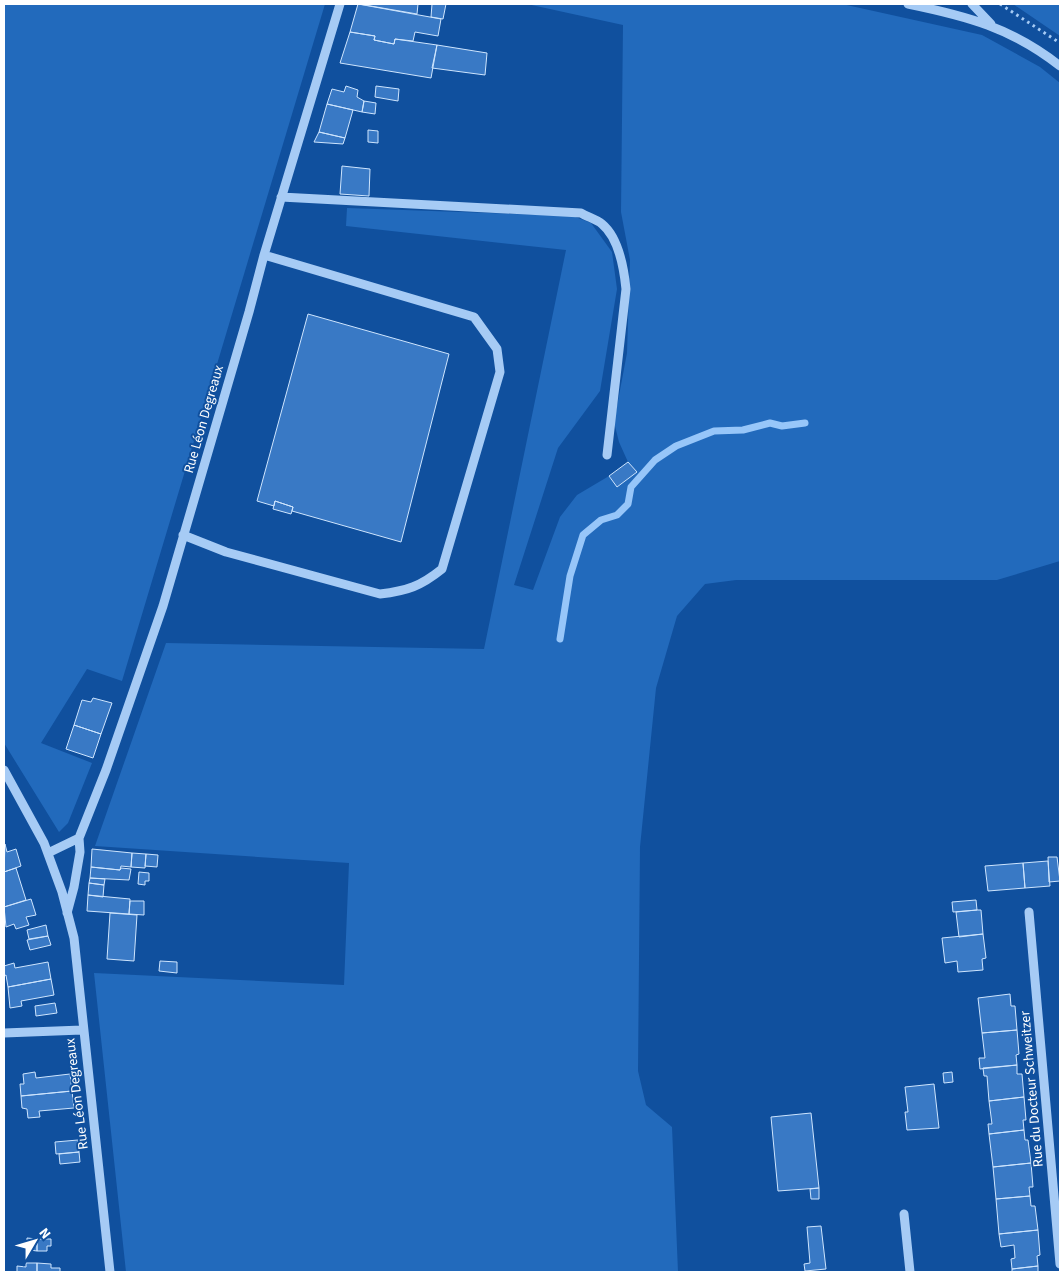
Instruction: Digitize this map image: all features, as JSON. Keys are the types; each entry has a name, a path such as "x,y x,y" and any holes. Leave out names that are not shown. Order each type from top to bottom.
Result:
{"street":[{"name":"Rue Léon Degreaux","path":"68,913 80,852 79,838 106,770 163,606 250,312 281,197 340,4"},
{"path":"908,4 963,15 993,26 1042,52 1060,66"},
{"path":"972,4 993,26"},
{"path":"281,197 581,213 602,224 611,235 624,268 626,289 607,456"},
{"path":"184,535 226,552 380,594 406,591 428,580 442,569 500,372 498,349 474,317 264,255"},
{"name":"Rue Léon Degreaux","path":"4,770 35,824 48,853 62,892 74,938 82,1030 110,1272"},
{"path":"48,853 79,838"},
{"name":"Rue du Docteur Schweitzer","path":"1029,912 1060,1264"},
{"path":"4,1034 82,1030"},
{"path":"904,1214 910,1272"}],"path":[{"path":"1000,4 1060,44"}],"shaded area":[{"path":"4,4 325,4 122,681 87,669 41,743 92,763 68,823 59,832 4,743"},
{"path":"527,4 842,4 982,35 1040,67 1060,83 1060,561 997,580 736,580 705,584 677,616 656,688 640,847 638,1071 646,1105 672,1127 678,1272 126,1272 94,973 344,985 349,863 95,846 166,643 484,649 566,250 346,226 347,208 573,216 591,223 612,252 617,289 600,391 558,448 514,585 533,590 560,517 577,495 609,476 617,487 637,472 628,462 619,442 614,422 627,353 630,260 621,212 623,25"},
{"path":"1013,4 1060,4 1060,36"}],"building":[{"path":"358,4 441,19 438,36 415,32 413,41 395,39 394,44 374,40 375,36 350,32"},
{"path":"359,4 418,4 417,14"},
{"path":"432,4 446,4 443,19 431,17"},
{"path":"350,32 375,36 374,40 394,44 395,39 437,45 431,78 340,63"},
{"path":"437,45 487,53 485,75 432,68"},
{"path":"346,86 358,90 357,97 364,101 362,112 327,104 332,89 344,92"},
{"path":"376,86 399,89 398,101 375,97"},
{"path":"364,101 376,103 375,114 362,112"},
{"path":"327,104 353,110 345,138 319,132"},
{"path":"368,130 378,131 378,143 368,142"},
{"path":"319,132 345,138 343,144 314,142"},
{"path":"342,166 370,169 369,196 340,194"},
{"path":"308,314 449,354 401,542 292,511 293,507 275,501 274,506 257,501"},
{"path":"628,462 637,472 617,487 609,476"},
{"path":"275,501 293,507 291,514 273,509"},
{"path":"93,698 112,703 101,734 74,725 82,700 91,702"},
{"path":"74,725 101,734 93,758 66,749"},
{"path":"5,844 7,852 16,849 21,866 4,872"},
{"path":"92,849 132,853 131,867 121,866 120,870 91,867"},
{"path":"132,853 146,854 145,868 131,867"},
{"path":"146,854 158,855 157,867 145,866"},
{"path":"1048,857 1057,857 1060,881 1049,882"},
{"path":"1048,861 1050,886 1025,888 1023,863"},
{"path":"1023,863 1025,888 988,891 985,866"},
{"path":"91,867 120,870 121,868 131,869 129,880 90,878"},
{"path":"16,868 26,900 4,907 4,872"},
{"path":"139,872 149,873 149,881 145,881 145,885 138,884"},
{"path":"90,878 105,879 104,885 89,883"},
{"path":"89,883 104,885 103,897 88,895"},
{"path":"88,895 130,899 129,914 87,911"},
{"path":"31,899 36,915 26,917 29,925 16,929 14,924 6,927 4,907"},
{"path":"976,900 977,910 953,912 952,902"},
{"path":"130,901 144,901 144,915 129,914"},
{"path":"981,910 983,934 959,937 956,912"},
{"path":"110,913 137,915 134,961 107,959"},
{"path":"46,925 48,936 29,939 27,930"},
{"path":"983,934 986,958 982,959 983,970 958,972 957,961 945,963 942,938"},
{"path":"48,936 51,945 30,950 27,940"},
{"path":"160,961 177,962 177,973 159,971"},
{"path":"48,962 51,979 8,987 6,975 4,976 4,966 14,963 15,968"},
{"path":"51,979 54,995 21,1001 22,1006 10,1008 8,987"},
{"path":"1010,994 1011,1006 1015,1006 1017,1030 982,1033 978,998"},
{"path":"55,1003 57,1013 36,1016 35,1006"},
{"path":"1017,1030 1019,1054 1016,1055 1017,1065 980,1069 979,1058 985,1058 982,1033"},
{"path":"1017,1065 1017,1074 1022,1074 1024,1097 989,1101 987,1076 984,1076 983,1068"},
{"path":"35,1072 36,1078 70,1074 72,1091 21,1096 20,1084 24,1084 23,1074"},
{"path":"952,1072 953,1082 944,1083 943,1073"},
{"path":"934,1084 939,1128 907,1130 905,1112 908,1112 905,1087"},
{"path":"72,1091 74,1108 39,1111 40,1117 28,1118 27,1109 22,1108 21,1096"},
{"path":"1024,1097 1026,1120 1023,1120 1024,1130 989,1134 988,1124 992,1124 989,1101"},
{"path":"811,1113 819,1188 778,1191 771,1117"},
{"path":"1024,1130 1025,1140 1028,1140 1031,1163 993,1167 989,1134"},
{"path":"78,1140 79,1152 56,1154 55,1142"},
{"path":"79,1152 80,1162 60,1164 59,1154"},
{"path":"1031,1163 1033,1187 1029,1187 1030,1196 996,1199 993,1167"},
{"path":"819,1188 819,1199 811,1199 810,1189"},
{"path":"1030,1196 1031,1206 1035,1206 1038,1230 999,1234 996,1199"},
{"path":"821,1226 826,1269 805,1271 804,1264 810,1263 807,1227"},
{"path":"1038,1230 1040,1255 1037,1256 1038,1266 1012,1269 1011,1259 1015,1258 1014,1245 1001,1247 999,1234"},
{"path":"27,1238 37,1239 37,1251 30,1250 31,1246 27,1246"},
{"path":"37,1239 51,1239 51,1246 47,1246 47,1251 37,1251"},
{"path":"26,1263 37,1263 37,1272 17,1272 17,1266 26,1267"},
{"path":"37,1263 51,1264 51,1268 60,1268 60,1272 37,1272"},
{"path":"1038,1266 1038,1272 1012,1272 1012,1269"}],"waterway":[{"path":"560,639 570,576 583,535 601,520 617,515 628,504 631,487 655,460 676,446 714,431 743,430 770,423 782,426 805,423"}]}
